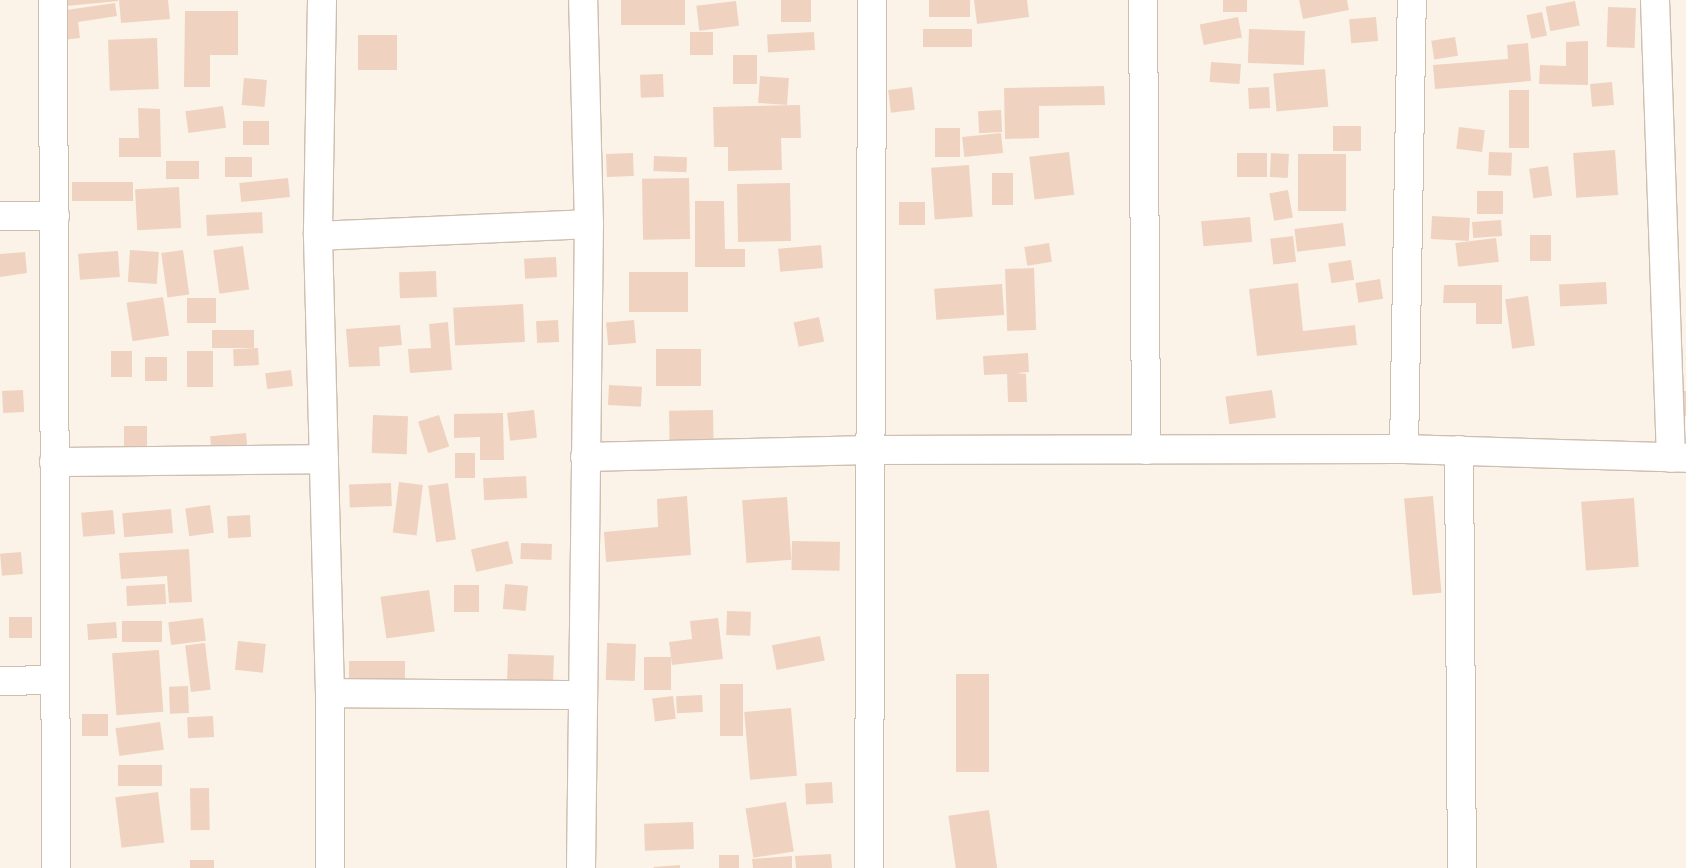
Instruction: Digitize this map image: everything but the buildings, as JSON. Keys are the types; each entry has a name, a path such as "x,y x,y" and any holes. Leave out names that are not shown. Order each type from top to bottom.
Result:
{"street":[{"path":"53,0 55,216 53,680 56,868"},
{"path":"322,0 318,236 330,693 330,868"},
{"path":"582,868 581,695 589,224 583,0"},
{"path":"869,868 872,0"},
{"path":"1143,0 1146,450"},
{"path":"1404,449 1412,0"},
{"path":"585,457 870,450 1404,449 1678,458 1655,0"},
{"path":"0,216 55,216"},
{"path":"318,236 589,224"},
{"path":"1459,450 1462,868"},
{"path":"54,462 324,459"},
{"path":"0,682 53,680"},
{"path":"330,693 581,695"}]}
